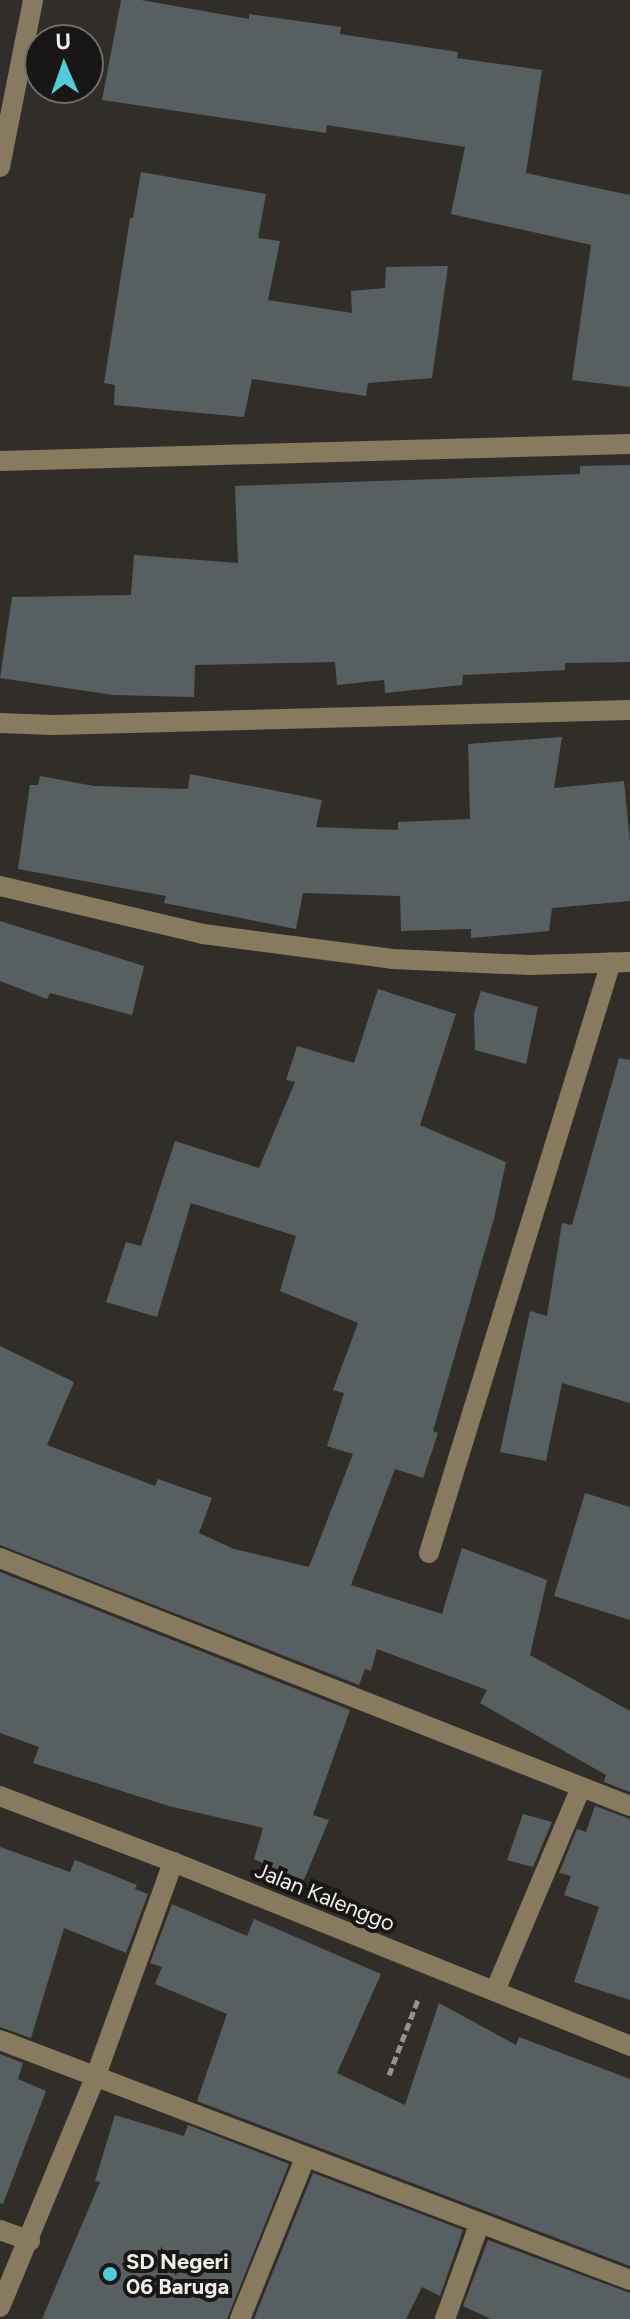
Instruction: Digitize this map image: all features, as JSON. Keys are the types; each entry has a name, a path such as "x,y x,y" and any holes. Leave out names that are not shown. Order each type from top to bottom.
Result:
{"street":[{"path":"0,167 33,0"},
{"path":"0,461 630,444"},
{"path":"0,723 53,725 630,710"},
{"path":"0,886 203,934 392,959 530,965 621,962 429,1553"},
{"path":"0,1558 630,1806"},
{"path":"495,1991 581,1787"},
{"name":"Jalan Kalenggo","path":"0,1796 173,1862 630,2046"},
{"path":"0,2307 30,2241 95,2078 173,1862"},
{"path":"0,2040 630,2280"},
{"path":"240,2319 305,2158"},
{"path":"445,2319 479,2225"},
{"path":"0,2230 30,2241"}],"path":[{"path":"389,2075 431,1966"}],"building":[{"path":"121,0 141,0 249,19 249,14 341,27 340,34 458,52 457,58 542,70 526,173 630,195 630,387 572,380 591,245 451,214 465,147 327,125 326,133 104,100"},
{"path":"141,172 266,194 258,238 280,241 268,300 352,313 351,291 385,288 386,267 448,266 432,378 368,383 366,396 252,379 244,417 114,405 115,385 104,383 130,218 133,218"},
{"path":"630,465 630,662 565,663 565,670 463,675 462,685 385,693 384,680 337,685 335,662 195,665 194,697 113,695 0,678 12,597 131,595 134,555 238,563 235,486 580,474 580,466"},
{"path":"562,737 554,788 624,781 630,842 630,901 552,908 549,931 471,938 471,929 401,931 400,896 303,893 296,929 164,903 166,896 18,869 30,785 38,785 40,776 94,786 188,789 190,774 322,800 316,827 398,830 398,822 470,819 468,744"},
{"path":"0,921 144,966 132,1015 50,993 47,999 0,981"},
{"path":"378,989 456,1014 420,1125 506,1162 494,1219 433,1431 438,1433 423,1478 395,1469 351,1585 442,1614 462,1548 547,1580 530,1655 630,1711 630,1792 604,1782 606,1775 480,1703 487,1690 377,1649 371,1671 365,1669 359,1685 0,1545 0,1346 74,1382 47,1445 155,1486 158,1479 212,1498 199,1533 234,1549 309,1567 353,1454 327,1446 344,1393 333,1390 358,1323 280,1291 296,1236 191,1203 157,1317 106,1302 126,1242 141,1246 175,1141 259,1168 295,1082 286,1080 297,1046 354,1063"},
{"path":"481,991 538,1007 526,1064 475,1050 474,1014"},
{"path":"619,1058 630,1060 630,1403 562,1383 546,1461 500,1452 530,1311 547,1316 562,1223 572,1225"},
{"path":"585,1493 630,1507 630,1620 554,1596"},
{"path":"0,1572 350,1710 313,1815 329,1820 303,1882 254,1859 263,1828 169,1806 33,1763 39,1747 0,1733"},
{"path":"595,1806 630,1819 630,2000 574,1982 599,1907 564,1895 571,1876 559,1873 577,1829 586,1832"},
{"path":"523,1814 552,1822 533,1867 507,1860"},
{"path":"0,1847 70,1872 75,1860 137,1885 135,1889 148,1894 126,1953 64,1928 31,2038 0,2027"},
{"path":"172,1904 247,1936 254,1919 381,1974 337,2073 405,2105 439,2003 516,2045 519,2037 630,2079 630,2266 197,2101 227,2014 155,1984 162,1967 150,1963"},
{"path":"0,2054 23,2063 18,2079 46,2091 3,2204 0,2203"},
{"path":"115,2115 184,2136 188,2125 289,2164 227,2319 42,2319 100,2182 95,2181"},
{"path":"313,2173 463,2230 440,2296 422,2287 406,2319 254,2319"},
{"path":"488,2240 630,2293 630,2319 491,2319 463,2306"}],"place":[{"name":"SD Negeri 06 Baruga","path":"110,2274"}]}
